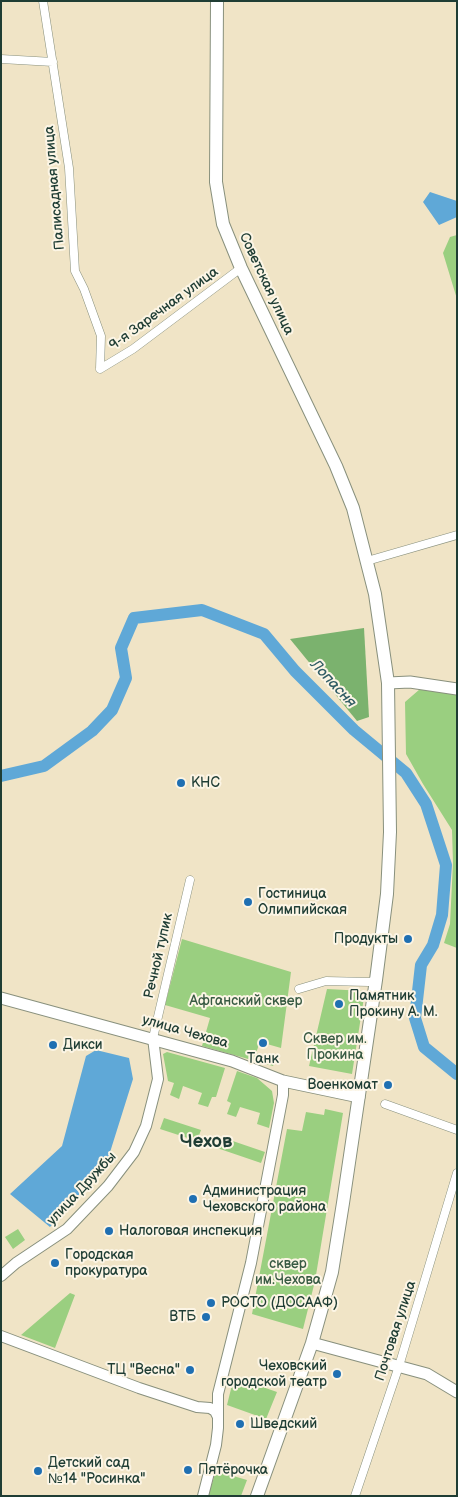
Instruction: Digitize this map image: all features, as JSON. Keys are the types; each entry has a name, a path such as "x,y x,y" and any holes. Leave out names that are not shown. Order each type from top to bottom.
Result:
{"main road":[{"name":"Советская улица","path":"217,1 216,182 223,224 241,268 336,466 353,508 375,594 388,683 390,832 387,894 359,1098 332,1272 312,1343 257,1496"},
{"path":"388,683 410,682 457,688"},
{"name":"улица Чехова","path":"1,998 232,1061 282,1081 359,1098"},
{"path":"312,1343 427,1374 457,1392"}],"street":[{"name":"Палисадная улица","path":"43,1 69,168 75,271 84,289 101,336 100,369"},
{"path":"1,59 53,62"},
{"name":"9-я Заречная улица","path":"100,369 133,349 241,268"},
{"path":"367,561 457,535"},
{"name":"Речной тупик","path":"153,1038 190,880"},
{"path":"299,989 326,981 369,982 376,980"},
{"name":"улица Дружбы","path":"1,1276 16,1263 67,1229 108,1186 134,1152 146,1126 158,1079 153,1038"},
{"path":"203,1496 215,1456 218,1394 251,1263 283,1095 282,1081"},
{"path":"385,1104 457,1130"},
{"name":"Почтовая улица","path":"355,1496 399,1366 457,1173"},
{"path":"1,1336 139,1388 215,1411 218,1416"},
{"path":"202,1407 212,1401 218,1394"}],"green space":[{"path":"457,235 457,299 443,253 450,237"},
{"path":"364,628 369,717 357,721 290,639"},
{"path":"420,689 457,693 457,948 444,943 450,924 453,863 452,830 406,754 405,702"},
{"name":"Афганский сквер","path":"182,939 291,972 281,1048 260,1042 256,1053 276,1058 273,1066 202,1046 210,1018 165,1005"},
{"name":"Сквер им. Прокина","path":"327,989 365,991 352,1074 309,1066"},
{"path":"167,1052 225,1068 216,1097 212,1097 208,1107 198,1104 202,1093 183,1086 179,1099 170,1095 174,1083 168,1081 163,1054"},
{"path":"237,1071 257,1078 272,1091 274,1103 269,1128 257,1124 260,1113 240,1107 236,1117 227,1114 231,1103 227,1101"},
{"name":"сквер им.Чехова","path":"325,1109 343,1113 315,1281 303,1329 252,1314 287,1129 302,1131 306,1112 324,1115"},
{"path":"164,1118 201,1130 197,1141 160,1129"},
{"path":"221,1137 265,1152 261,1163 217,1148"},
{"path":"18,1229 25,1240 13,1249 5,1237"},
{"path":"70,1293 75,1295 55,1348 21,1335"},
{"path":"234,1377 277,1392 266,1419 227,1405"},
{"path":"216,1471 247,1480 241,1496 208,1496"}],"water":[{"path":"430,192 457,201 457,217 439,225 423,202"},
{"path":"96,1050 129,1058 133,1079 106,1165 50,1227 10,1194 62,1146 86,1056"}],"waterway":[{"name":"Лопасня","path":"1,776 44,766 92,731 112,710 126,678 121,648 134,618 202,610 264,634 295,671 354,730 406,773 426,804 446,865 442,915 433,945 421,965 415,1018 424,1047 457,1074"}],"place":[{"name":"КНС","path":"181,783"},
{"name":"Гостиница Олимпийская","path":"248,902"},
{"name":"Продукты","path":"408,939"},
{"name":"Памятник Прокину А. М.","path":"339,1004"},
{"name":"Танк","path":"263,1043"},
{"name":"Дикси","path":"53,1045"},
{"name":"Военкомат","path":"388,1085"},
{"name":"Администрация Чеховского района","path":"193,1199"},
{"name":"Налоговая инспекция","path":"109,1231"},
{"name":"Городская прокуратура","path":"55,1263"},
{"name":"РОСТО (ДОСААФ)","path":"211,1303"},
{"name":"ВТБ","path":"206,1317"},
{"name":"ТЦ \"Весна\"","path":"190,1370"},
{"name":"Чеховский городской театр","path":"337,1374"},
{"name":"Шведский","path":"240,1424"},
{"name":"Пятёрочка","path":"188,1470"},
{"name":"Детский сад №14 \"Росинка\"","path":"38,1471"}],"district":[{"name":"Чехов","path":"206,1142"}]}
